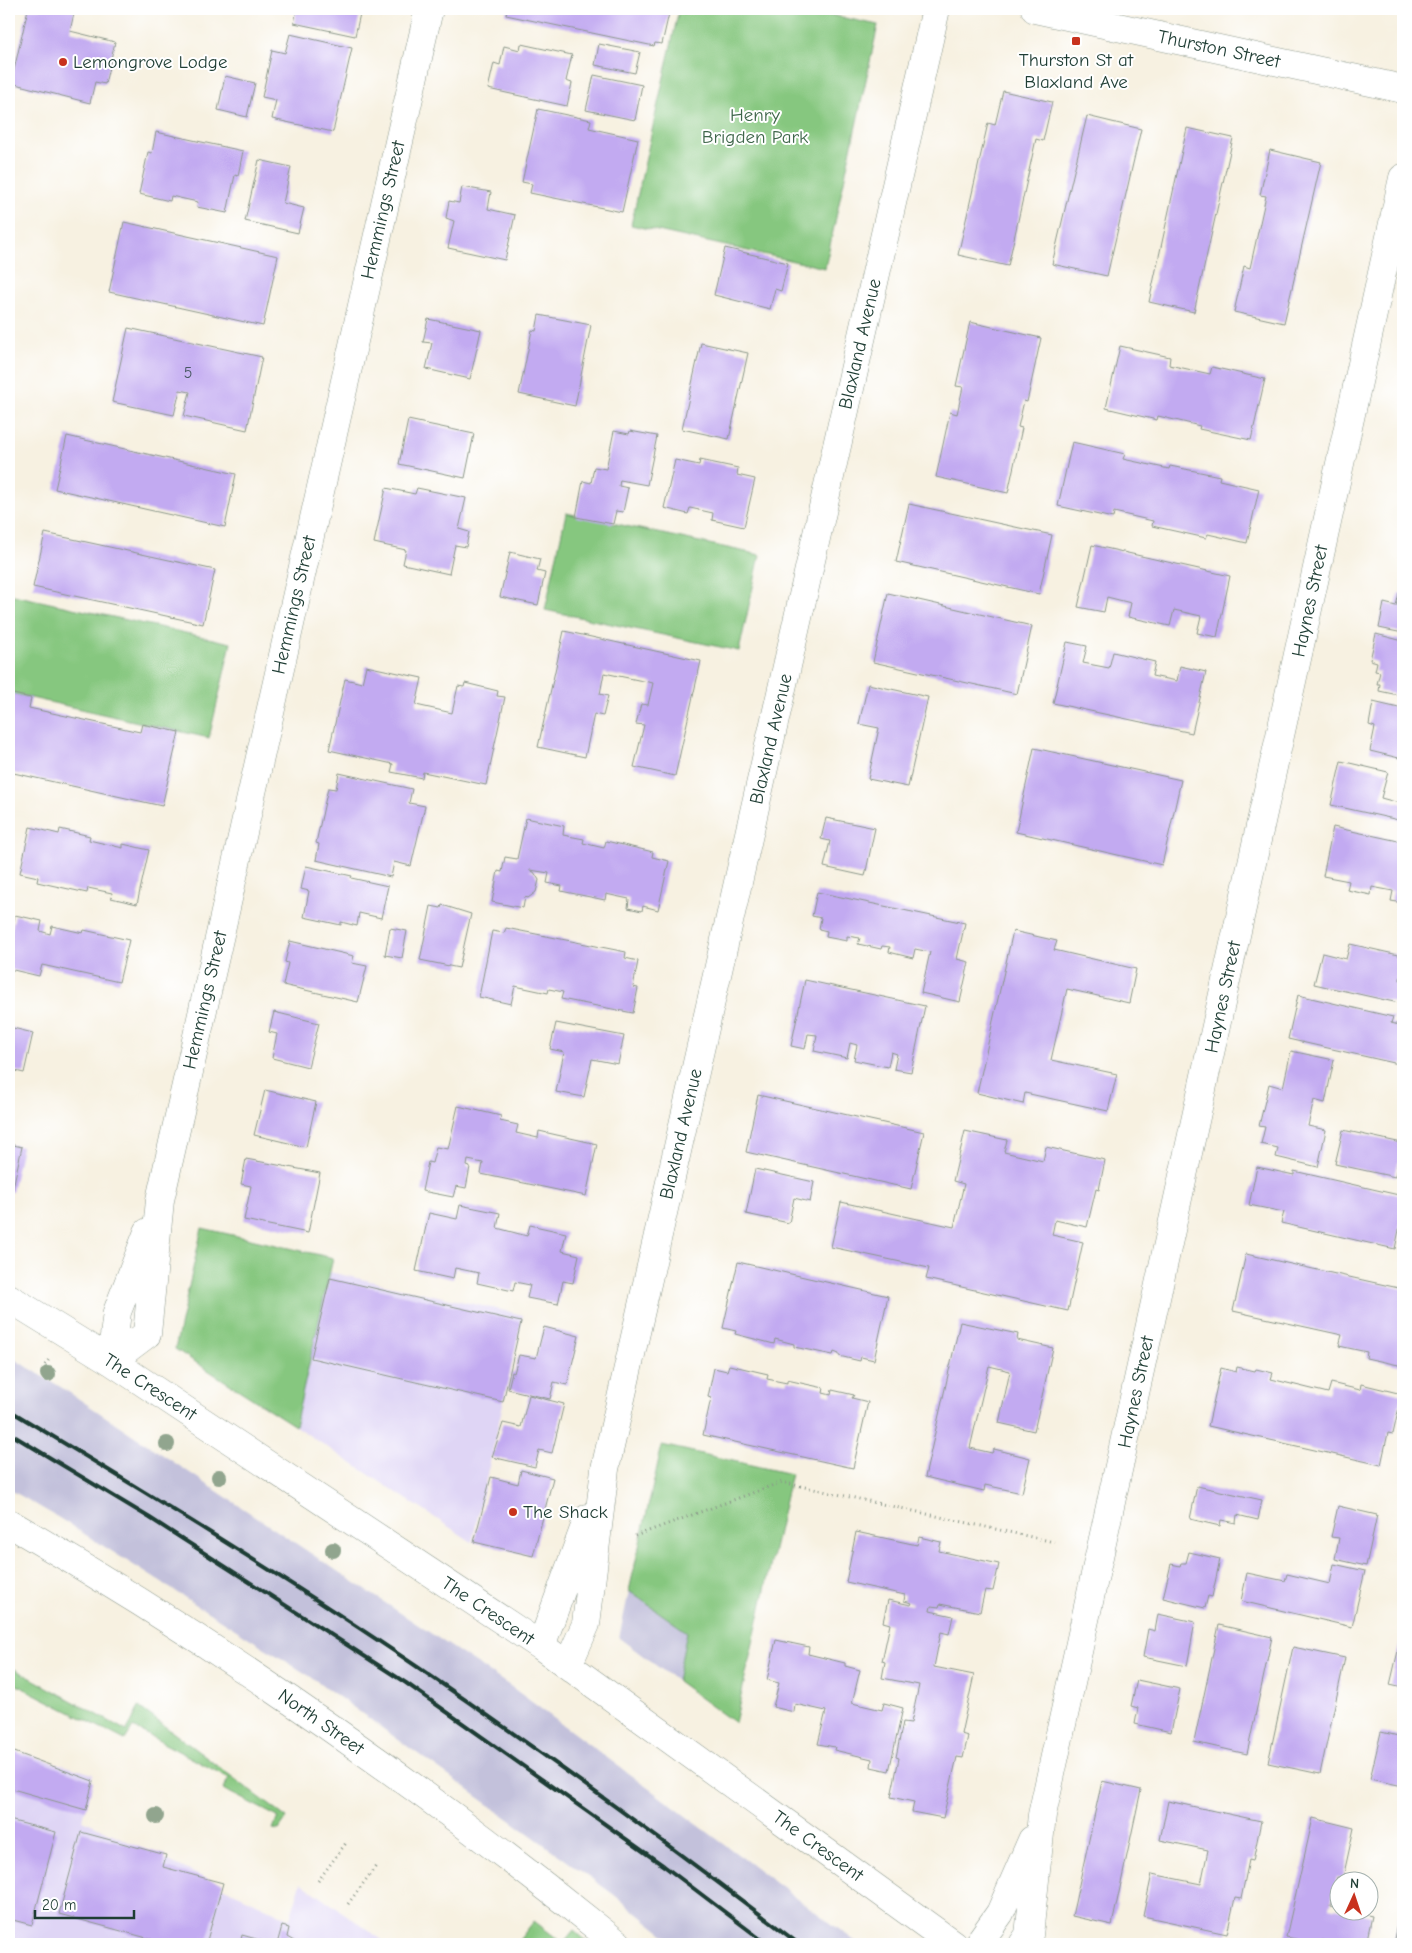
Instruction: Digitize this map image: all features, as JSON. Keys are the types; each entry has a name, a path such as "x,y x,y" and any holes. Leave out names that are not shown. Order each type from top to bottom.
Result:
{"main road":[{"name":"Hemmings Street","path":"112,1361 117,1312 160,1200 428,9"},
{"name":"Blaxland Avenue","path":"568,1665 586,1624 606,1469 936,9"},
{"name":"Thurston Street","path":"1035,9 1403,89"},
{"name":"Haynes Street","path":"1023,1944 1029,1935 1042,1815 1403,178"},
{"name":"The Crescent","path":"9,1298 112,1361 541,1646 953,1944"},
{"name":"Blaxland Avenue","path":"541,1646 606,1469"},
{"name":"North Street","path":"9,1523 145,1604 259,1679 369,1755 476,1833 618,1944"},
{"name":"Haynes Street","path":"978,1944 1000,1913 1042,1815"}],"path":[{"path":"635,1536 782,1482 1054,1542"},
{"path":"318,1881 346,1843"},
{"path":"348,1904 376,1866"},
{"path":"125,1944 126,1939"}],"shaded area":[{"path":"329,1272 523,1315 472,1542 295,1426"},
{"path":"9,1356 64,1389 510,1686 859,1944 676,1944 613,1894 311,1677 59,1518 9,1489"},
{"path":"629,1591 687,1632 677,1681 619,1638"},
{"path":"9,1749 93,1774 83,1820 290,1919 301,1883 388,1944 9,1944"}],"green space":[{"name":"Henry Brigden Park","path":"679,9 802,9 878,25 825,268 631,225"},
{"path":"566,513 760,555 739,651 545,610"},
{"path":"9,594 231,643 209,738 9,693"},
{"path":"202,1228 333,1258 295,1426 175,1349"},
{"path":"662,1445 791,1474 735,1723 677,1681 687,1632 629,1591"},
{"path":"9,1666 127,1731 139,1707 287,1818 279,1830 273,1829 278,1817 223,1789 229,1778 133,1727 125,1740 9,1681"},
{"path":"534,1921 563,1943 574,1930 590,1944 516,1944"}],"building":[{"name":"Lemongrove Lodge","path":"28,9 75,9 70,31 115,42 105,84 95,82 90,103 11,83"},
{"path":"297,9 361,9 355,36 294,23"},
{"path":"507,9 670,9 662,44 655,43 654,46 506,15"},
{"path":"290,34 352,48 333,132 272,119 276,100 262,97 272,50 285,53"},
{"path":"521,44 572,55 566,81 572,83 567,106 488,89 494,63 500,65 504,46 520,50"},
{"path":"599,44 640,52 635,73 595,65"},
{"path":"594,75 642,85 635,120 586,110"},
{"path":"225,76 255,83 247,117 218,110"},
{"path":"1003,91 1052,102 1043,141 1036,139 1008,266 958,255 988,123 995,125"},
{"path":"538,109 591,120 589,128 638,139 622,212 530,193 532,184 522,182"},
{"path":"1087,116 1141,129 1107,276 1052,264"},
{"path":"1187,128 1233,138 1194,312 1149,302"},
{"path":"156,132 243,151 238,176 235,175 227,213 197,207 198,202 171,196 170,201 139,194 148,152 152,153"},
{"path":"1270,150 1321,162 1284,323 1234,312 1244,266 1250,268 1266,196 1260,195"},
{"path":"259,160 291,167 283,203 304,208 298,233 245,221"},
{"path":"462,187 491,192 488,209 515,215 505,260 448,248 454,221 446,218 449,201 459,203"},
{"path":"124,222 278,256 263,326 109,292"},
{"path":"725,248 788,263 781,291 775,289 770,309 714,295"},
{"path":"539,315 591,325 575,406 519,394 532,330 536,331"},
{"path":"428,319 481,330 470,379 426,369 432,343 423,342"},
{"path":"970,322 1041,338 1027,402 1024,401 1018,427 1022,428 1008,493 936,477 950,412 957,414 963,387 956,386"},
{"path":"128,328 262,357 247,430 184,416 190,392 180,390 174,415 112,402"},
{"path":"701,343 748,353 729,439 682,429"},
{"path":"1120,346 1170,357 1169,365 1210,374 1212,367 1265,379 1251,440 1199,429 1200,426 1158,416 1157,420 1106,408"},
{"path":"408,420 474,434 465,478 399,464"},
{"path":"614,431 629,434 630,431 657,436 647,485 620,480 619,486 628,488 623,512 616,511 613,524 576,517 583,481 591,483 594,467 606,469"},
{"path":"67,436 236,474 225,527 55,489"},
{"path":"1072,442 1125,454 1123,459 1169,469 1170,466 1220,476 1219,480 1259,489 1247,543 1208,534 1206,538 1152,526 1153,521 1114,512 1113,518 1058,506"},
{"path":"675,460 699,465 700,460 738,468 737,475 755,479 744,527 712,520 713,513 690,508 688,514 664,508"},
{"path":"386,488 415,494 417,488 466,498 459,529 469,532 466,547 455,545 449,574 403,564 406,550 374,543"},
{"path":"909,504 1052,535 1039,594 896,562"},
{"path":"45,533 215,570 203,624 33,587"},
{"path":"1092,545 1230,576 1217,637 1197,633 1201,616 1174,610 1170,626 1128,617 1131,603 1107,597 1104,612 1078,607"},
{"path":"510,552 540,559 537,571 545,573 538,605 500,597"},
{"path":"888,593 1032,626 1017,694 873,662"},
{"path":"1399,593 1403,594 1403,633 1379,628 1384,603 1396,606"},
{"path":"564,631 701,661 675,776 634,767 644,725 636,724 641,704 648,705 653,683 604,673 600,694 608,696 603,716 594,714 585,757 538,747"},
{"path":"1376,634 1403,641 1403,696 1379,691 1380,684 1377,684 1380,672 1375,671 1377,662 1370,660"},
{"path":"1067,642 1087,646 1083,663 1109,668 1113,652 1155,662 1152,676 1177,681 1180,666 1206,672 1192,733 1053,703"},
{"path":"366,666 422,678 416,705 452,713 458,686 464,687 465,683 498,691 497,696 505,697 486,785 423,772 422,778 391,772 393,764 329,750 345,679 362,683"},
{"path":"868,684 928,697 908,787 868,779 879,728 859,724"},
{"path":"9,693 31,698 29,708 140,732 142,724 179,732 162,806 9,772"},
{"path":"1373,702 1403,709 1403,759 1370,751 1375,727 1369,725"},
{"path":"1034,748 1181,780 1162,865 1016,832"},
{"path":"1341,761 1388,772 1381,798 1403,804 1403,821 1331,805"},
{"path":"339,773 412,789 409,803 425,806 411,866 394,862 391,877 316,860 319,844 316,843 328,788 336,789"},
{"path":"526,818 564,826 563,835 584,839 583,843 604,848 606,841 653,852 652,857 669,861 658,910 643,906 642,911 628,908 629,899 606,894 605,900 561,891 562,886 547,883 549,873 530,870 534,872 539,880 536,892 528,898 525,897 523,908 492,902 498,871 502,872 505,857 517,859"},
{"path":"826,818 875,828 865,876 824,867 830,841 821,839"},
{"path":"30,827 59,834 60,829 90,836 89,840 123,848 123,844 149,850 137,904 111,898 112,893 88,888 87,893 37,882 38,877 20,873"},
{"path":"1333,827 1403,842 1403,903 1391,901 1393,891 1372,887 1371,895 1347,890 1349,881 1323,876"},
{"path":"306,866 388,886 381,918 359,913 357,926 341,922 341,925 304,917 309,891 301,889"},
{"path":"817,892 965,923 957,959 969,962 960,1002 921,993 930,952 915,949 913,958 889,952 890,947 882,946 881,949 858,944 860,938 847,936 847,941 826,937 827,931 819,929 821,918 812,916"},
{"path":"442,905 471,914 459,968 420,960 431,906 441,908"},
{"path":"15,915 42,921 40,931 50,934 52,926 83,933 84,930 129,940 119,982 42,965 39,976 9,969 9,941"},
{"path":"390,928 407,931 402,958 385,955"},
{"path":"506,928 626,952 625,958 638,961 633,987 638,988 633,1013 561,999 563,992 549,989 548,993 515,986 511,1004 479,997 492,931 504,933"},
{"path":"1013,931 1057,941 1054,950 1136,969 1129,1003 1067,989 1051,1060 1117,1074 1108,1111 1025,1093 1023,1104 977,1093"},
{"path":"290,941 354,956 352,963 367,966 358,1002 283,985 288,963 285,962"},
{"path":"1350,944 1403,956 1400,980 1403,981 1403,1004 1314,984 1322,953 1346,959"},
{"path":"805,980 925,1006 911,1072 894,1069 897,1054 891,1052 888,1067 854,1060 857,1045 850,1043 847,1058 814,1051 817,1035 808,1034 805,1049 791,1046"},
{"path":"1298,995 1393,1017 1391,1023 1403,1026 1403,1065 1288,1039"},
{"path":"274,1012 319,1023 308,1067 272,1058 277,1034 269,1032"},
{"path":"556,1023 624,1036 618,1064 592,1059 584,1097 556,1092 564,1052 550,1049"},
{"path":"9,1027 33,1033 24,1073 11,1070 10,1076"},
{"path":"1291,1051 1334,1060 1325,1103 1314,1100 1308,1126 1326,1130 1318,1167 1276,1157 1278,1148 1261,1144 1265,1127 1259,1126 1269,1084 1283,1088"},
{"path":"265,1090 316,1102 306,1147 254,1135"},
{"path":"758,1095 924,1132 911,1189 746,1152"},
{"path":"458,1106 501,1116 500,1121 518,1125 516,1133 538,1138 539,1131 597,1144 586,1196 481,1174 483,1163 468,1160 467,1166 470,1167 466,1188 456,1186 453,1197 422,1191 428,1162 432,1163 436,1147 448,1149"},
{"path":"1343,1130 1402,1143 1395,1177 1335,1164"},
{"path":"965,1131 1007,1140 1004,1152 1043,1161 1046,1147 1105,1160 1099,1190 1096,1189 1087,1227 1055,1220 1052,1235 1083,1242 1068,1311 926,1279 929,1268 831,1247 841,1202 954,1227 964,1184 953,1181"},
{"path":"9,1144 22,1147 12,1192 9,1191"},
{"path":"246,1159 320,1173 308,1233 244,1220 251,1186 241,1184"},
{"path":"1257,1167 1294,1175 1294,1171 1403,1196 1403,1211 1395,1249 1281,1223 1284,1212 1249,1205"},
{"path":"755,1169 814,1182 810,1202 794,1198 789,1223 746,1214"},
{"path":"460,1205 500,1213 497,1228 527,1236 530,1225 566,1233 562,1251 579,1255 573,1283 563,1281 558,1304 527,1298 530,1285 515,1282 513,1291 477,1283 479,1273 455,1268 453,1279 416,1271 429,1213 457,1219"},
{"path":"1246,1254 1403,1289 1403,1366 1366,1358 1367,1352 1339,1346 1342,1335 1233,1311"},
{"path":"738,1262 888,1296 874,1360 861,1357 860,1361 839,1356 839,1354 834,1352 833,1355 794,1347 794,1344 775,1339 774,1344 735,1334 736,1331 723,1328"},
{"path":"330,1278 521,1322 503,1402 311,1358"},
{"path":"960,1322 1018,1334 1017,1340 1053,1348 1034,1431 999,1423 1010,1371 989,1366 970,1448 992,1453 994,1449 1030,1458 1022,1493 985,1485 984,1491 925,1477"},
{"path":"544,1327 579,1336 567,1385 554,1382 550,1399 508,1389 519,1355 536,1358"},
{"path":"729,1365 768,1374 767,1379 787,1383 787,1380 824,1388 823,1393 831,1395 832,1390 854,1395 852,1398 868,1402 853,1468 703,1435 711,1398 708,1397 714,1368 727,1371"},
{"path":"1237,1367 1273,1373 1271,1379 1328,1393 1331,1383 1360,1390 1361,1384 1402,1394 1393,1434 1388,1433 1381,1465 1208,1426 1221,1368 1236,1372"},
{"path":"529,1395 564,1404 552,1453 539,1450 535,1467 492,1457 503,1423 521,1427"},
{"path":"521,1470 553,1478 533,1556 474,1542 491,1477 518,1484"},
{"path":"1197,1486 1262,1500 1258,1520 1237,1515 1236,1523 1221,1520 1220,1526 1190,1519"},
{"path":"1338,1506 1377,1515 1366,1566 1335,1559 1339,1538 1331,1537"},
{"path":"856,1532 917,1545 919,1537 941,1542 939,1551 999,1564 993,1591 985,1590 980,1612 940,1604 939,1607 931,1606 930,1611 953,1616 949,1634 941,1632 934,1667 974,1675 961,1734 968,1736 963,1758 957,1757 943,1818 912,1812 914,1802 891,1797 899,1758 896,1757 903,1722 911,1723 919,1685 882,1678 885,1662 882,1661 890,1624 883,1622 888,1600 911,1605 912,1603 904,1601 905,1595 846,1582"},
{"path":"1189,1552 1220,1559 1212,1597 1208,1596 1205,1608 1163,1598 1171,1564 1180,1566 1181,1563 1186,1563"},
{"path":"1334,1564 1365,1571 1352,1627 1241,1601 1247,1573 1285,1581 1287,1574 1330,1584"},
{"path":"1158,1614 1195,1622 1187,1666 1143,1657 1148,1629 1155,1631"},
{"path":"1219,1625 1272,1637 1247,1754 1194,1742"},
{"path":"1401,1638 1403,1638 1403,1688 1390,1685"},
{"path":"776,1640 809,1647 808,1654 845,1663 845,1666 860,1670 852,1703 882,1710 884,1703 903,1708 889,1771 871,1767 872,1759 834,1750 835,1747 818,1744 826,1711 795,1704 794,1712 773,1707 779,1683 767,1680"},
{"path":"1293,1647 1345,1658 1320,1774 1268,1763"},
{"path":"1137,1680 1180,1689 1171,1732 1135,1724 1138,1708 1131,1706"},
{"path":"1381,1732 1403,1737 1403,1786 1370,1779"},
{"path":"9,1750 93,1781 86,1810 9,1788"},
{"path":"1102,1781 1141,1790 1112,1925 1072,1916"},
{"path":"1168,1801 1261,1821 1253,1861 1249,1860 1241,1899 1235,1898 1227,1934 1143,1916 1152,1874 1201,1884 1208,1850 1160,1840"},
{"path":"1313,1818 1354,1828 1345,1870 1330,1870 1330,1920 1371,1920 1366,1944 1338,1944 1322,1940 1321,1944 1319,1944 1286,1937"},
{"path":"9,1820 56,1832 32,1925 9,1919"},
{"path":"81,1832 166,1855 163,1867 223,1883 206,1944 169,1944 59,1914"},
{"path":"1402,1899 1403,1944 1393,1944"},
{"path":"282,1926 289,1928 287,1937 299,1944 277,1944"},
{"path":"242,1935 274,1944 240,1944"}],"railway":[{"path":"9,1410 267,1568 369,1634 611,1803 799,1944"},
{"path":"9,1433 150,1518 406,1683 664,1866 767,1944"}],"place":[{"name":"Thurston St at Blaxland Ave","path":"1076,41"},
{"name":"Lemongrove Lodge","path":"63,62"},
{"name":"The Shack","path":"513,1512"}]}
